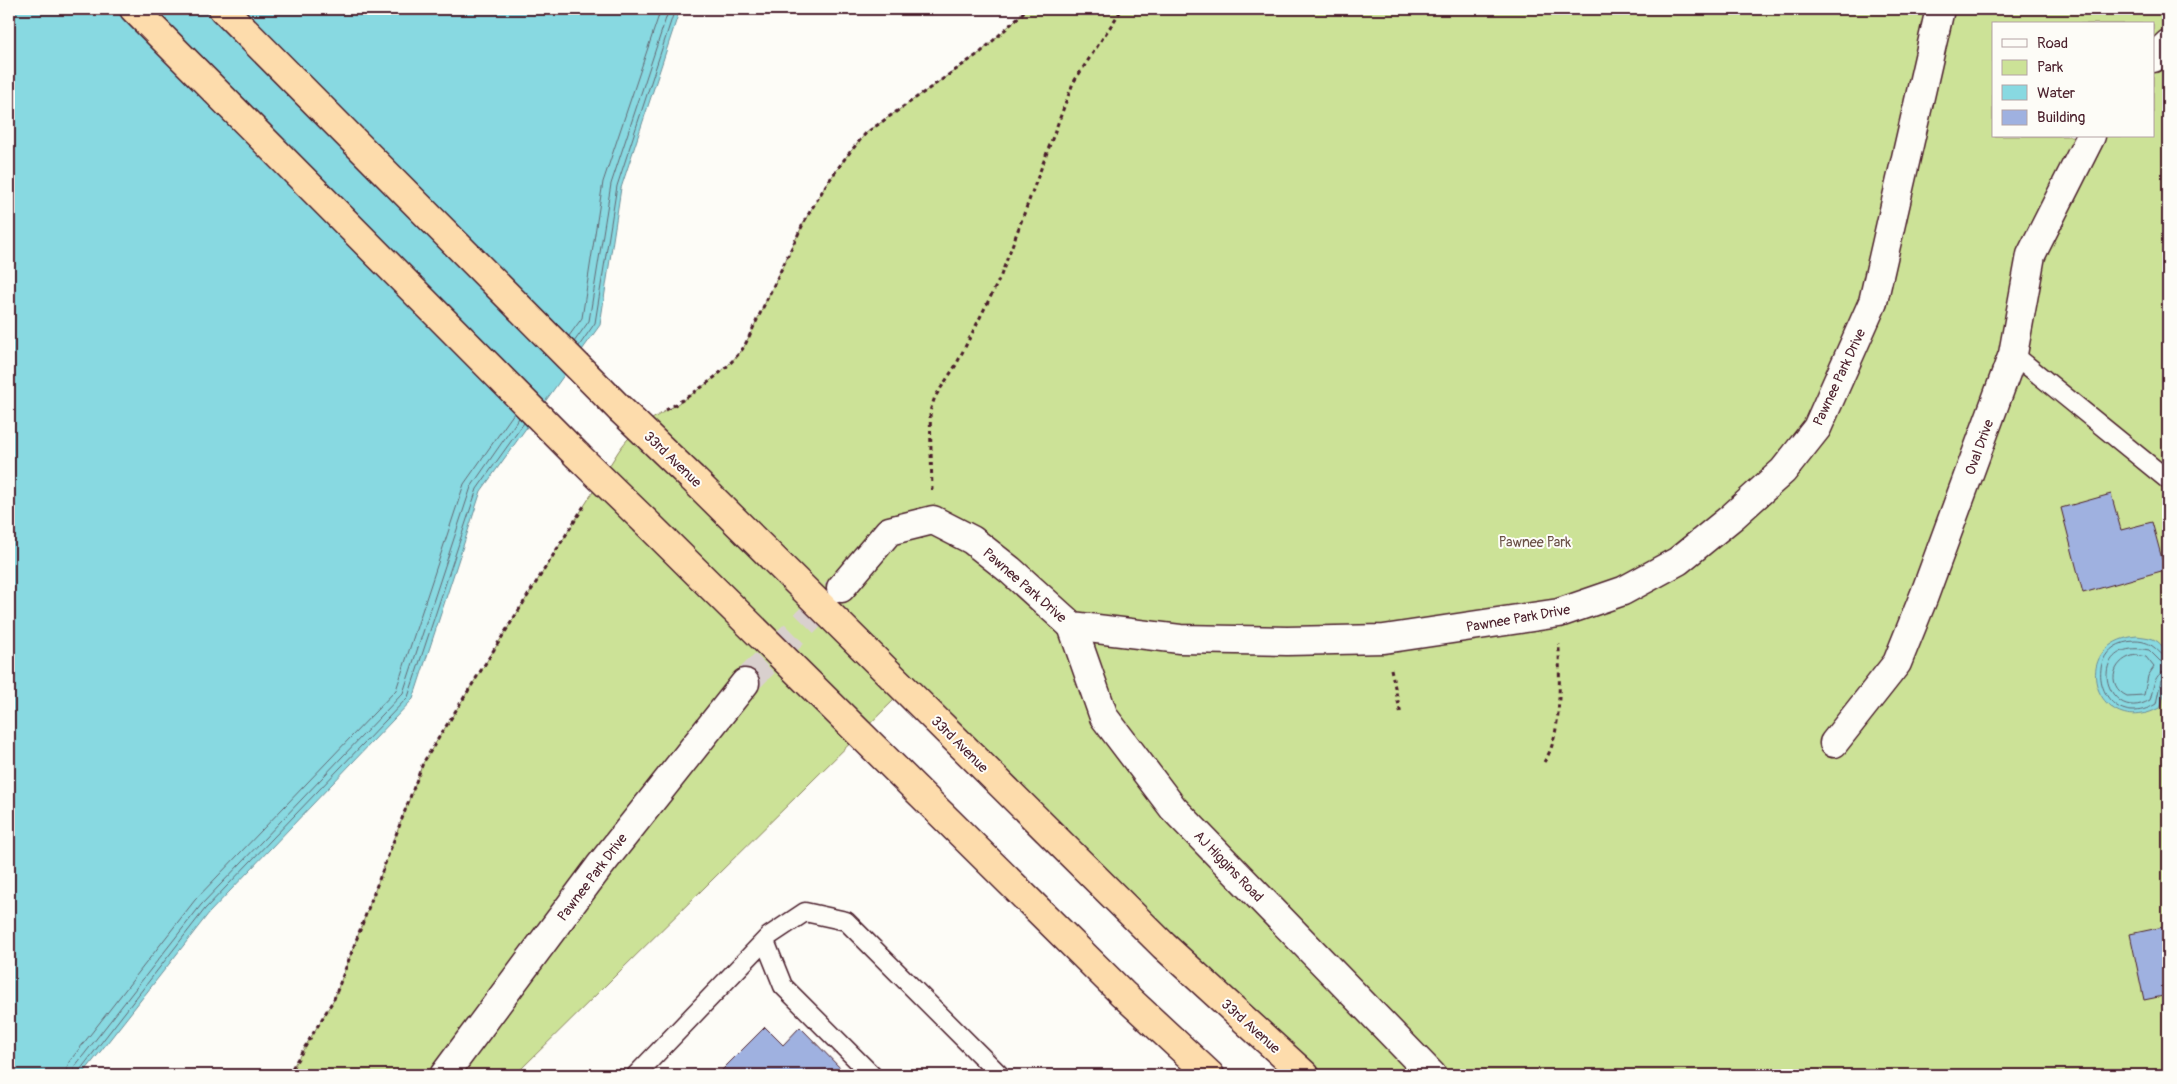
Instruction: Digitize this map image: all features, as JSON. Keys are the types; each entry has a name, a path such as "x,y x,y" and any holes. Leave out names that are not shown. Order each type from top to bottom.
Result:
{"highway":[{"path":"134,9 577,455 1122,993 1210,1075"},
{"name":"33rd Avenue","path":"223,9 620,409 1164,946 1305,1075"}],"street":[{"name":"Pawnee Park Drive","path":"933,520 972,540 1010,570 1072,626 1180,638 1287,641 1384,639 1559,613 1623,591 1678,561 1732,517 1783,471 1817,428 1873,302 1940,9"},
{"path":"2154,57 2168,44"},
{"name":"Oval Drive","path":"1834,743 1897,663 1924,596 2013,354 2031,255 2090,138"},
{"path":"841,588 889,531 933,520"},
{"name":"AJ Higgins Road","path":"1072,626 1104,717 1173,808 1432,1075"},
{"name":"Pawnee Park Drive","path":"444,1075 599,867 745,682"}],"lane":[{"path":"2013,354 2168,480"},
{"path":"636,1075 769,936 805,912 846,921 1000,1075"},
{"path":"765,941 782,986 872,1075"}],"path":[{"path":"933,520 930,411 935,397 956,366 1000,278 1073,83 1122,9"},
{"path":"1544,762 1553,739 1559,708 1559,613"},
{"path":"1384,639 1401,715"}],"green space":[{"name":"Pawnee Park","path":"1027,9 2168,9 2168,1075 1305,1075 905,689 515,1075 288,1075 334,999 423,763 624,444 650,420 684,400 712,379 744,347 805,220 826,185 866,133 981,52"}],"water":[{"path":"9,9 680,9 621,188 600,325 481,491 413,699 209,913 82,1075 9,1075"},
{"path":"2137,636 2151,638 2160,644 2165,651 2167,660 2167,679 2161,707 2139,715 2120,712 2106,702 2098,688 2096,671 2101,655 2114,643"}],"building":[{"path":"2111,494 2121,530 2152,522 2165,570 2083,593 2061,508"},
{"path":"2168,926 2168,995 2144,1000 2130,934"},
{"path":"765,1027 783,1045 800,1027 847,1075 717,1075"}],"tunnel":[{"path":"745,683 838,590"}]}
